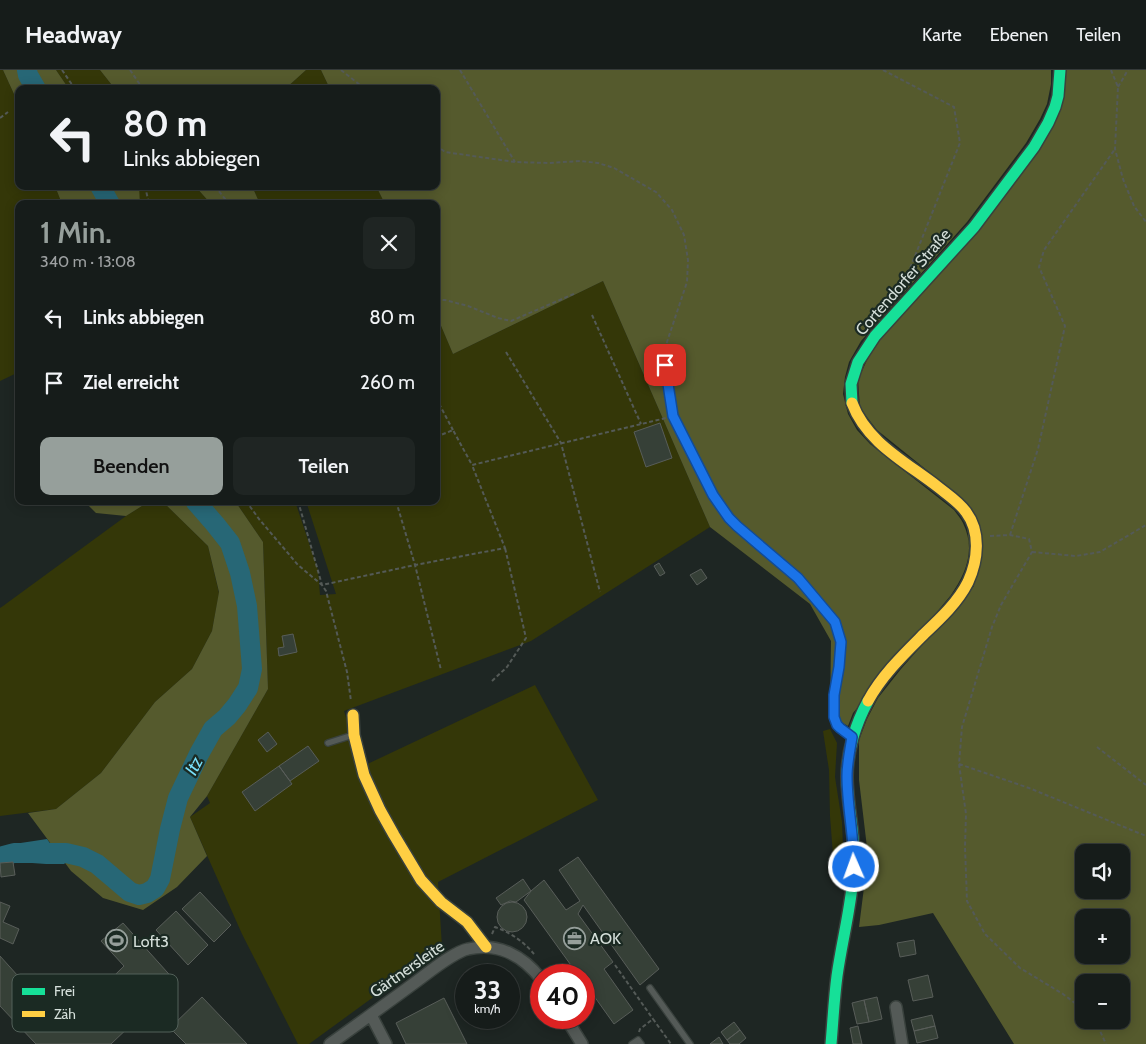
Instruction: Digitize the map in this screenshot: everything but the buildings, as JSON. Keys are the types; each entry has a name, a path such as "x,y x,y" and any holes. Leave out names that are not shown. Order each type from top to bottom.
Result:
{"street":[{"name":"Cortendorfer Straße","path":"831,1044 837,978 854,867 847,776 852,737 865,705 884,678 963,592 972,574 977,552 974,528 960,504 888,450 869,433 855,411 850,394 851,386 856,365 867,346 974,227 1034,147 1055,107 1060,70"},
{"path":"353,715 354,735 364,775 380,810 407,858 421,880 441,902 467,922 486,947"},
{"name":"Gärtnersleite","path":"333,1043 434,969 458,953 468,949 494,948 516,956 530,967"},
{"path":"896,1007 902,1044"},
{"name":"Gärtnersleite","path":"371,1015 386,1044"},
{"path":"573,1029 582,1044"}],"lane":[{"path":"665,365 673,416 704,479 729,518 798,578 835,622 841,642 834,695 834,717 837,725 852,737"},
{"path":"328,743 354,735"},
{"path":"650,988 690,1044"},
{"path":"632,1044 639,1042"}],"path":[{"path":"62,70 72,85"},
{"path":"130,70 140,85"},
{"path":"341,70 360,85"},
{"path":"460,70 515,162"},
{"path":"883,70 954,107 960,143 904,283"},
{"path":"1111,70 1118,87 1115,149 1134,206 1146,222"},
{"path":"1118,87 1128,70"},
{"path":"0,118 8,112"},
{"path":"440,148 445,152 515,162 598,163 614,168 656,192 672,210 684,235 688,260 687,282 667,342 665,365"},
{"path":"1010,535 1038,449 1065,326 1039,267 1044,250 1115,149"},
{"path":"218,190 226,200"},
{"path":"440,300 468,306 511,321 576,293"},
{"path":"592,315 641,424"},
{"path":"506,352 561,443 600,592"},
{"path":"440,406 472,465 505,548 526,638 506,667 492,681"},
{"path":"472,465 673,416"},
{"path":"440,435 453,430"},
{"path":"249,505 298,565 322,585 326,591 347,672 353,715"},
{"path":"299,505 322,585"},
{"path":"397,505 415,565 441,670"},
{"path":"1032,552 1076,556 1100,552 1146,524"},
{"path":"976,538 1010,535 1029,539 1032,552 1001,605 992,627 962,727 960,764 966,814 966,901 985,934 1020,968 1075,1003"},
{"path":"322,585 505,548"},
{"path":"1097,747 1146,785"},
{"path":"960,764 1029,788 1146,836"},
{"path":"615,965 671,1044"},
{"path":"639,1042 640,1029 653,1019"},
{"path":"1099,1029 1106,1044"}],"green space":[{"path":"0,70 3,70 15,96 15,190 57,190 60,200 15,200 15,374 0,381"},
{"path":"3,70 56,70 66,85 15,85 15,96"},
{"path":"56,70 100,70 112,85 66,85"},
{"path":"100,70 306,70 289,85 112,85"},
{"path":"306,70 321,70 328,85 289,85"},
{"path":"321,70 1051,70 1051,84 1047,104 1026,143 967,222 861,341 849,362 843,394 848,414 857,430 870,444 954,510 962,521 967,533 969,552 965,570 951,595 853,713 848,726 830,716 831,641 810,604 710,527 603,281 453,354 440,323 440,200 383,200 378,190 440,190 440,85 328,85"},
{"path":"1065,70 1146,70 1146,1044 1014,1044 933,913 879,925 859,927 868,856 859,780 859,740 878,698 974,586 964,500 877,430 860,408 858,380 872,349 1038,150"},
{"path":"57,190 139,190 140,200 60,200"},
{"path":"138,190 199,190 207,200 140,200"},
{"path":"199,190 254,190 258,200 207,200"},
{"path":"254,190 378,190 383,200 258,200"},
{"path":"603,281 710,527 531,641 344,711 361,767 535,685 598,800 438,882 442,947 309,1044 298,1044 242,934 190,817 210,803 207,796 268,689 263,542 238,505 296,505 318,570 320,595 336,594 307,505 440,505 440,323 453,354"},
{"path":"88,505 144,505 126,516 96,513"},
{"path":"144,505 166,505 208,546 219,593 212,631 192,669 155,702 101,773 56,809 0,816 0,608"},
{"path":"166,505 238,505 263,542 268,689 207,796 190,817 207,856 177,887 143,910 103,898 71,871 28,813 56,809 101,773 155,702 192,669 212,631 219,592 208,546"},
{"path":"830,729 837,743 835,777 842,822 844,871 835,881 829,770 823,731"}],"water":[{"path":"47,839 65,864 18,862 14,844"}],"waterway":[{"name":"Itz","path":"27,70 34,85"},
{"name":"Itz","path":"102,190 108,200"},
{"name":"Itz","path":"0,857 14,853 66,853 83,857 97,864 130,892 139,895 155,888 160,879 178,798 213,729 227,717 248,688 252,669 247,606 240,573 230,543 198,505"}],"traffic: fast":[{"path":"852,403 851,384 858,362 875,336 974,227 1034,147 1055,107 1060,70"},
{"path":"831,1044 837,976 854,867 854,844 847,788 847,767 853,738 868,701"}],"traffic: slow":[{"path":"852,403 859,417 877,441 963,508 971,520 976,537 974,565 968,582 959,596 943,616 894,665 868,701"},
{"path":"353,715 354,735 364,775 394,835 421,880 441,902 467,922 486,947"}],"place":[{"name":"AOK","path":"574,938"},
{"name":"Loft3","path":"117,941"}],"route":[{"path":"665,365 673,416 713,495 729,518 798,578 835,622 841,642 834,695 834,717 837,725 852,737 847,776 854,867"}]}
